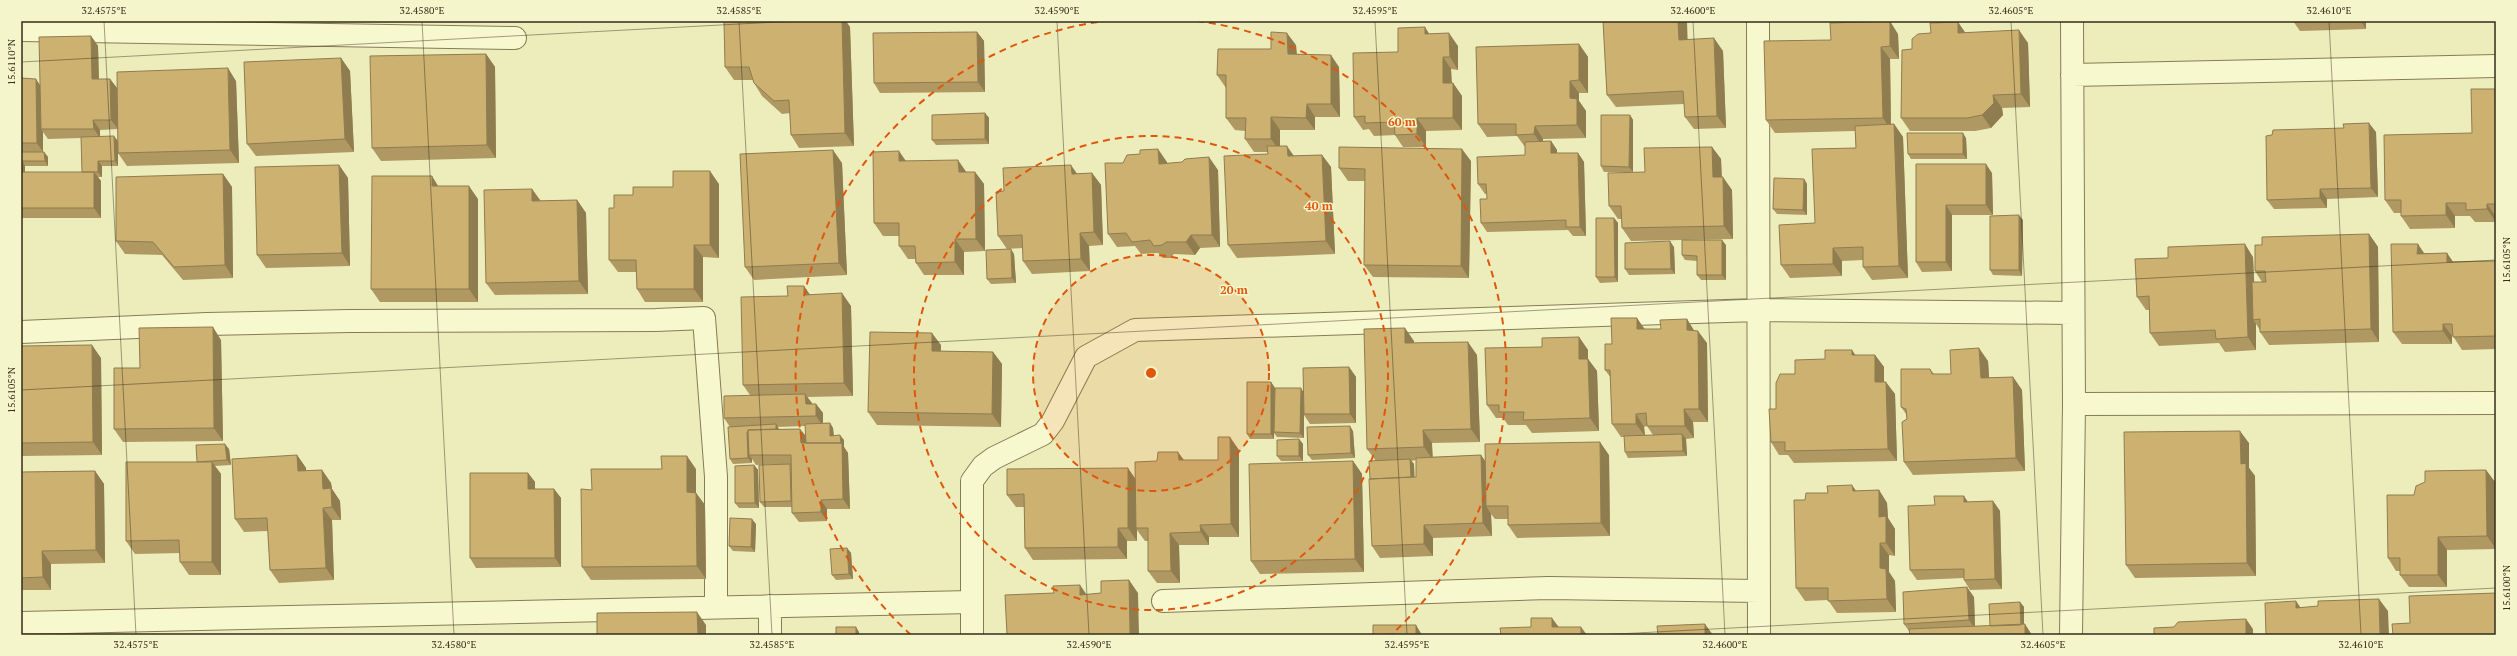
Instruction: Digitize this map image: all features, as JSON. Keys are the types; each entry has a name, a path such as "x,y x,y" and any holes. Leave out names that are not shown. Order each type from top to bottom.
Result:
{"street":[{"path":"1758,21 1759,635"},
{"path":"2071,635 2074,404 2072,313 2072,21"},
{"path":"21,30 515,38"},
{"path":"2072,76 2496,66"},
{"path":"972,635 972,481 983,466 994,458 1043,434 1053,421 1086,357 1134,330 1758,310 2072,313"},
{"path":"21,332 215,324 656,320 704,318 716,476 716,606"},
{"path":"2074,404 2496,403"},
{"path":"1163,601 1548,588 1759,591"},
{"path":"21,623 716,606 971,602"},
{"path":"770,606 770,635"}],"building":[{"path":"724,21 842,21 845,133 791,135 789,100 774,101 754,83 749,67 725,67"},
{"path":"1603,21 1678,21 1679,40 1714,38 1717,116 1685,117 1683,91 1607,95"},
{"path":"1890,21 1890,46 1881,47 1883,118 1766,120 1764,41 1831,40 1830,23"},
{"path":"1958,22 1958,33 2019,30 2021,94 1993,95 1994,103 1982,115 1967,118 1901,118 1902,50 1912,49 1912,39 1918,34 1931,33 1930,23"},
{"path":"1425,27 1425,34 1449,33 1450,57 1443,57 1443,83 1453,83 1453,118 1417,118 1417,134 1395,135 1394,122 1365,123 1365,116 1354,117 1353,53 1398,52 1398,28"},
{"path":"977,32 978,82 874,83 873,33"},
{"path":"1271,32 1287,33 1288,54 1331,55 1331,104 1307,104 1306,118 1271,117 1271,139 1245,139 1246,118 1226,118 1226,75 1217,75 1218,49 1271,49"},
{"path":"91,36 92,79 110,79 111,120 93,120 94,129 41,129 39,37"},
{"path":"1579,44 1579,80 1570,81 1570,98 1577,99 1577,125 1535,126 1534,134 1516,135 1516,124 1478,124 1476,47"},
{"path":"486,54 487,145 372,148 370,56"},
{"path":"341,58 345,139 247,144 244,62"},
{"path":"228,68 230,150 118,153 117,72"},
{"path":"21,78 36,79 37,143 21,143"},
{"path":"2471,89 2495,89 2496,204 2487,204 2487,209 2466,210 2466,203 2446,203 2446,215 2401,216 2401,200 2385,200 2384,135 2472,133"},
{"path":"985,113 985,139 932,140 932,115"},
{"path":"1601,115 1630,115 1629,167 1601,166"},
{"path":"2369,123 2371,188 2320,189 2320,198 2267,200 2266,136 2272,135 2273,130 2344,128 2343,124"},
{"path":"1894,124 1899,266 1863,267 1863,247 1833,248 1833,264 1781,265 1779,225 1815,223 1812,149 1856,148 1855,126"},
{"path":"1907,133 1963,133 1963,154 1908,154"},
{"path":"114,136 115,161 98,161 98,172 82,172 81,137"},
{"path":"1551,141 1551,153 1578,153 1580,227 1566,227 1566,220 1481,223 1480,199 1487,199 1486,184 1478,184 1477,157 1525,155 1525,142"},
{"path":"1267,146 1287,146 1288,156 1322,155 1326,241 1228,245 1224,156 1268,154"},
{"path":"1339,147 1462,149 1461,266 1364,265 1365,169 1339,168"},
{"path":"1712,147 1713,177 1723,177 1724,226 1622,228 1621,206 1609,206 1608,173 1645,172 1644,148"},
{"path":"1158,149 1159,164 1182,162 1185,159 1209,157 1212,235 1191,235 1186,242 1166,242 1162,245 1154,246 1150,240 1132,242 1126,233 1108,234 1105,163 1123,163 1127,155 1140,154 1140,150"},
{"path":"833,150 839,263 745,267 740,154"},
{"path":"899,151 899,161 958,160 959,172 975,172 976,239 955,239 955,262 916,263 915,246 899,246 899,223 874,223 873,152"},
{"path":"21,152 44,152 45,161 22,161 21,172"},
{"path":"1916,164 1986,164 1986,205 1946,205 1946,262 1916,262"},
{"path":"339,165 342,253 257,255 255,167"},
{"path":"1071,165 1072,174 1092,173 1094,232 1080,233 1081,259 1023,261 1022,235 998,236 996,192 1004,191 1003,168"},
{"path":"673,171 710,171 710,245 694,245 694,289 637,289 636,260 609,260 609,208 614,208 614,195 633,195 633,187 673,187"},
{"path":"21,172 94,172 94,208 21,208"},
{"path":"223,174 225,265 174,267 153,242 116,241 116,177"},
{"path":"372,176 432,176 432,186 469,186 469,289 371,289"},
{"path":"1774,178 1804,179 1803,210 1773,209"},
{"path":"532,189 532,201 577,200 579,281 486,283 484,190"},
{"path":"2019,215 2019,270 1990,270 1990,216"},
{"path":"1596,218 1614,218 1615,277 1596,277"},
{"path":"2369,234 2371,329 2260,332 2260,319 2253,320 2252,282 2266,282 2265,271 2255,271 2255,245 2262,245 2262,237"},
{"path":"1682,240 1722,240 1722,275 1697,275 1697,256 1682,255"},
{"path":"1670,241 1671,269 1625,269 1625,243"},
{"path":"2245,244 2248,337 2216,339 2215,330 2150,333 2149,296 2137,297 2135,259 2168,258 2168,247"},
{"path":"2391,244 2418,244 2417,254 2447,253 2447,262 2496,261 2496,336 2453,337 2452,324 2443,324 2443,331 2393,332"},
{"path":"1011,249 1012,278 987,279 986,250"},
{"path":"787,286 804,286 804,295 842,293 844,383 743,385 741,297 788,296"},
{"path":"1611,318 1637,318 1637,329 1661,329 1660,320 1687,319 1687,330 1698,331 1699,409 1684,409 1685,426 1647,426 1646,413 1636,414 1636,424 1612,424 1610,370 1605,370 1605,344 1612,344"},
{"path":"213,327 214,428 114,429 114,368 140,368 139,328"},
{"path":"1405,328 1405,343 1468,342 1471,429 1423,430 1424,447 1367,449 1364,329"},
{"path":"870,332 932,333 932,351 993,352 992,414 868,412"},
{"path":"1579,337 1579,359 1588,359 1590,418 1523,420 1524,412 1499,412 1499,405 1487,405 1485,348 1542,347 1542,338"},
{"path":"92,345 93,442 21,443 21,346"},
{"path":"1979,348 1981,378 2013,377 2016,458 1904,462 1902,422 1907,419 1906,409 1901,407 1901,369 1930,369 1932,374 1951,374 1950,350"},
{"path":"1825,350 1852,350 1852,355 1875,355 1875,382 1886,382 1888,449 1785,451 1785,442 1771,442 1769,409 1776,409 1776,383 1780,374 1795,374 1795,360 1825,359"},
{"path":"1349,367 1350,414 1304,414 1303,368"},
{"path":"1247,382 1271,382 1271,434 1247,434"},
{"path":"1275,388 1301,388 1300,433 1274,432"},
{"path":"805,394 806,404 816,404 816,416 724,418 724,396"},
{"path":"830,423 830,436 840,435 841,443 806,443 805,424"},
{"path":"776,424 776,429 748,430 748,458 730,459 728,427"},
{"path":"1350,426 1351,453 1308,455 1307,427"},
{"path":"800,429 801,443 842,443 843,499 821,500 821,512 792,513 791,455 749,455 748,430"},
{"path":"2240,431 2241,464 2246,463 2247,563 2126,565 2124,432"},
{"path":"1682,434 1683,451 1625,452 1624,436"},
{"path":"1218,437 1230,437 1231,524 1200,525 1201,532 1170,533 1171,571 1148,571 1148,528 1136,528 1135,462 1157,461 1158,452 1178,452 1179,460 1218,460"},
{"path":"1299,439 1299,456 1277,456 1277,440"},
{"path":"1600,442 1601,523 1508,525 1508,506 1486,506 1485,444"},
{"path":"225,444 227,460 197,462 196,445"},
{"path":"297,455 298,471 322,470 323,489 331,488 332,507 323,508 326,568 270,570 267,518 235,519 232,459"},
{"path":"1481,455 1483,523 1424,525 1424,544 1372,546 1369,479 1416,477 1416,458"},
{"path":"661,456 687,456 687,492 696,493 697,566 582,567 581,489 592,490 591,469 662,469"},
{"path":"1410,459 1411,477 1370,479 1369,461"},
{"path":"1353,461 1355,559 1251,561 1249,464"},
{"path":"126,462 212,462 212,562 180,562 179,540 126,541"},
{"path":"790,464 791,501 760,502 759,465"},
{"path":"754,465 755,503 735,503 735,466"},
{"path":"1128,468 1128,528 1118,528 1118,547 1025,548 1024,494 1007,495 1007,469"},
{"path":"2486,470 2487,536 2438,537 2438,575 2400,575 2400,558 2388,558 2387,495 2414,495 2416,486 2425,482 2425,471"},
{"path":"95,471 96,550 42,551 43,577 21,578 21,472"},
{"path":"470,473 528,473 528,489 554,489 555,558 470,558"},
{"path":"1852,485 1853,491 1879,490 1879,517 1886,516 1886,543 1880,543 1880,568 1886,569 1887,599 1828,601 1828,588 1796,588 1794,500 1805,500 1806,493 1828,493 1827,486"},
{"path":"1934,496 1964,496 1964,502 1993,501 1995,579 1964,580 1964,569 1910,570 1908,506 1935,505"},
{"path":"730,518 752,519 751,547 729,546"},
{"path":"847,548 849,574 832,575 830,549"},
{"path":"1129,580 1130,635 1007,635 1005,595 1054,593 1053,586 1080,585 1080,595 1101,593 1101,581"},
{"path":"1967,587 1969,620 1904,624 1903,592"},
{"path":"2496,593 2496,635 2393,635 2392,624 2410,623 2409,596"},
{"path":"2379,599 2380,635 2266,635 2265,603 2296,601 2296,608 2318,606 2318,601"},
{"path":"2020,602 2021,625 1990,626 1989,604"},
{"path":"697,612 698,635 597,635 597,613"},
{"path":"1531,618 1552,618 1552,627 1581,627 1581,635 1501,635 1500,628 1531,627"},
{"path":"2246,619 2246,635 2154,635 2154,628 2174,627 2178,622"},
{"path":"1705,624 1705,635 1658,635 1657,626"},
{"path":"2025,624 2025,635 1910,635 1909,629"},
{"path":"1373,625 1416,625 1416,635 1373,635"},
{"path":"836,627 856,627 856,635 836,635"},
{"path":"97,634 97,635 21,635"}]}
